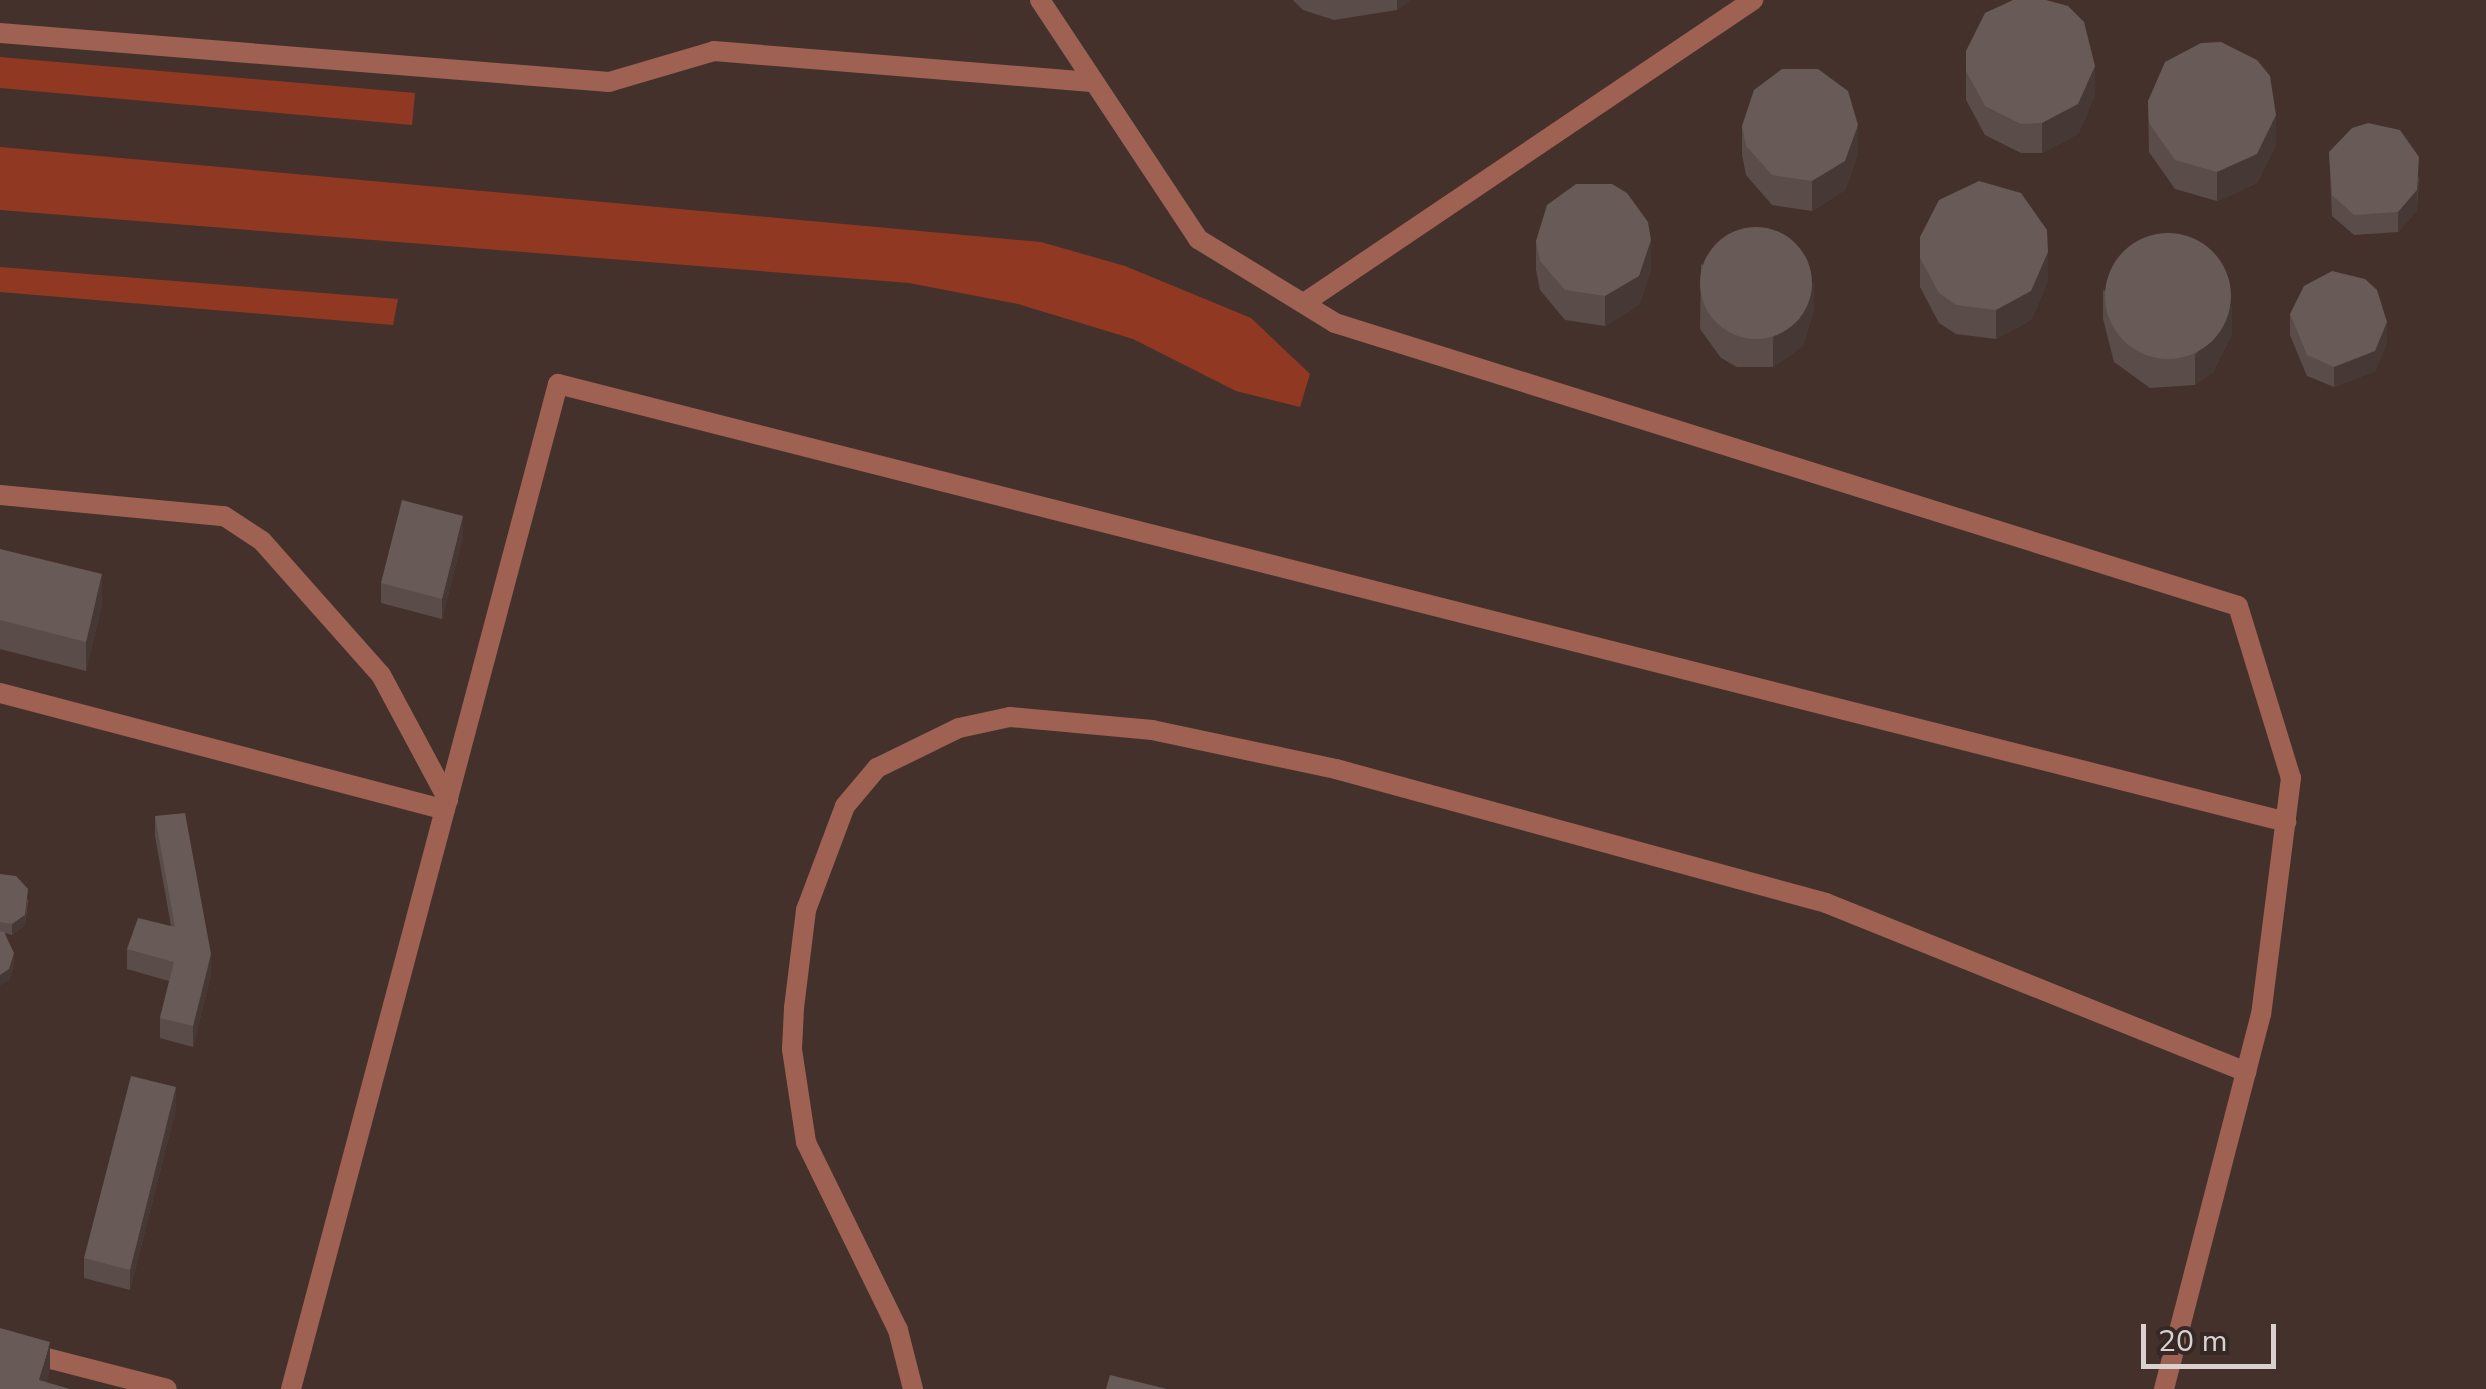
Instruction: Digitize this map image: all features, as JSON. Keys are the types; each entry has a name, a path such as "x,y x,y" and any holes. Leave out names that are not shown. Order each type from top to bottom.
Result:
{"lane":[{"path":"1040,0 1198,238 1336,322 2238,606 2292,778 2260,1014 2164,1389"},
{"path":"1304,304 1753,0"},
{"path":"0,32 609,82 714,51 1094,82"},
{"path":"291,1389 558,384 2286,822"},
{"path":"0,496 224,516 262,541 381,675 446,805"},
{"path":"0,693 446,805"},
{"path":"913,1389 898,1330 806,1142 792,1049 794,1008 806,910 845,806 877,768 959,728 1010,717 1152,730 1336,769 1826,903 2246,1072"},
{"path":"0,1346 167,1389"}],"shaded area":[{"path":"0,0 2486,0 2486,1389 0,1389"},
{"path":"0,57 415,93 412,125 0,88"},
{"path":"0,147 1041,242 1125,266 1251,318 1310,374 1300,407 1236,391 1133,339 1018,304 909,283 0,210"},
{"path":"0,267 398,299 393,325 0,292"}],"building":[{"path":"2013,0 2046,0 2068,6 2084,22 2095,66 2078,104 2042,123 2021,124 1985,106 1966,71 1966,51 1985,13"},
{"path":"2221,42 2257,60 2270,76 2276,115 2257,154 2217,172 2175,160 2149,123 2148,101 2165,62 2201,43"},
{"path":"1782,69 1818,69 1848,91 1858,125 1845,161 1812,181 1772,175 1746,146 1742,126 1754,90"},
{"path":"2368,123 2400,130 2419,157 2417,190 2398,212 2354,215 2332,195 2329,152 2352,128"},
{"path":"1979,181 2021,193 2047,230 2048,252 2031,291 1996,310 1956,305 1939,293 1920,258 1920,237 1939,200"},
{"path":"1576,184 1612,184 1627,193 1648,222 1651,240 1639,276 1605,296 1565,290 1540,261 1536,241 1547,205"},
{"path":"1756,227 1777,231 1796,243 1808,262 1812,283 1808,304 1796,323 1777,335 1756,339 1735,335 1716,323 1704,304 1700,283 1704,262 1716,243 1735,231"},
{"path":"2168,233 2192,238 2213,251 2226,272 2231,296 2226,320 2213,341 2192,354 2168,359 2144,354 2123,341 2110,320 2105,296 2110,272 2123,251 2144,238"},
{"path":"2332,271 2365,279 2377,290 2387,322 2375,351 2334,367 2307,355 2290,314 2304,286"},
{"path":"402,500 463,516 442,599 381,583"},
{"path":"0,549 102,574 86,642 0,620"},
{"path":"185,813 211,954 193,1026 160,1018 174,962 127,949 138,918 175,927 155,816"},
{"path":"0,874 16,876 28,889 25,915 12,924 0,922"},
{"path":"0,931 14,953 9,969 0,975"},
{"path":"131,1076 176,1087 130,1270 84,1258"},
{"path":"0,1328 50,1342 39,1380 70,1389 0,1389"},
{"path":"1110,1375 1167,1389 1106,1389"}]}
